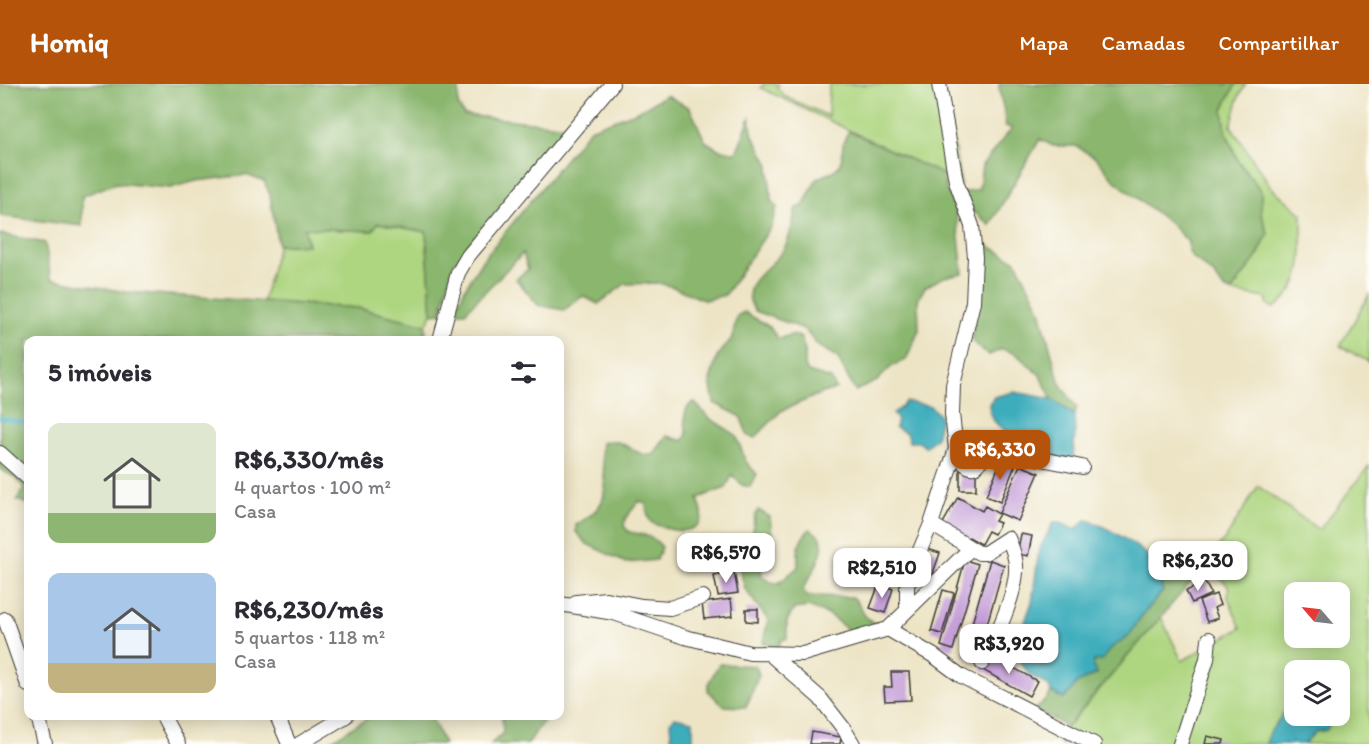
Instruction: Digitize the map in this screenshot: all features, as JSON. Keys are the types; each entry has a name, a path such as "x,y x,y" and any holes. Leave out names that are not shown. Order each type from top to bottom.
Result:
{"street":[{"path":"440,336 458,273 468,256 612,84"},
{"path":"907,610 907,587 959,449 952,414 952,385 973,302 975,257 972,226 956,181 939,84"},
{"path":"959,449 1006,452 1082,467"},
{"path":"0,453 24,474"},
{"path":"931,524 979,553 985,553 1008,538 1015,555 1015,580 995,640 982,663"},
{"path":"564,605 614,613 685,637 750,653 803,654 888,629 970,549"},
{"path":"564,604 606,599 642,606 670,608 704,597"},
{"path":"5,619 7,645 24,677"},
{"path":"888,629 925,650 961,676 1094,744"},
{"path":"1180,744 1207,659 1209,639"},
{"path":"771,655 820,698 853,744"},
{"path":"39,720 45,744"},
{"path":"165,720 178,744"},
{"path":"279,720 289,744"},
{"path":"299,744 339,720"}],"green space":[{"path":"0,84 459,84 458,105 464,115 570,126 453,265 441,313 432,314 426,232 378,223 372,231 304,228 308,245 278,245 270,195 264,181 246,175 196,181 170,188 116,183 82,196 82,226 0,216"},
{"path":"763,84 779,84 777,88 784,96 828,116 829,84 943,84 961,184 761,88"},
{"path":"999,84 1236,84 1223,109 1226,132 1238,161 1261,191 1261,213 1268,234 1258,255 1231,292 1224,289 1215,276 1192,257 1188,250 1188,242 1172,225 1115,181 1096,158 1076,146 1053,146 1040,139 990,225 966,205 962,193 979,189 982,165 1012,128 1005,126"},
{"path":"1236,84 1246,84 1239,96 1231,126 1271,187 1302,214 1302,254 1298,277 1293,288 1274,308 1268,305 1266,298 1231,292 1258,255 1268,234 1261,213 1261,191 1238,161 1226,132 1223,109"},
{"path":"666,95 690,108 705,141 718,149 736,153 750,118 752,133 769,165 771,201 777,207 771,227 725,295 704,300 659,283 625,284 598,304 583,296 564,310 538,305 516,279 528,269 523,253 465,312 455,312 465,288 484,258 590,129 638,111"},
{"path":"849,131 944,175 945,186 956,211 963,273 944,277 925,287 918,300 919,330 906,360 892,366 877,381 855,391 837,357 818,346 804,329 755,311 750,300 753,283 786,245 796,208 803,206 817,178 837,168 840,163"},
{"path":"378,223 426,232 432,314 426,325 358,308 263,301 278,245 308,245 303,228 372,231"},
{"path":"0,234 45,243 51,279 126,292 358,308 426,325 425,336 24,336 24,487 16,478 0,469"},
{"path":"982,242 1016,261 1039,307 1060,384 1077,408 1074,415 1052,399 1040,375 1016,354 1002,349 989,355 972,341 979,272 978,249"},
{"path":"1369,295 1369,362 1340,346"},
{"path":"744,312 770,327 778,339 794,334 801,338 808,372 831,379 836,389 781,411 755,438 748,436 740,416 714,403 710,380 717,357 732,338 737,316"},
{"path":"694,402 709,418 736,435 746,462 757,474 750,487 742,485 732,475 726,488 698,498 702,518 700,523 692,529 686,530 675,530 651,522 646,504 639,501 625,519 624,526 629,532 647,536 659,543 662,547 656,560 626,563 587,544 576,532 576,525 593,513 602,502 605,487 602,443 615,442 640,453 653,455 667,436 683,441 687,434 686,412"},
{"path":"1369,466 1369,744 1304,744 1315,732 1326,730 1328,726 1350,726 1350,660 1284,660 1284,712 1270,733 1266,744 1061,744 1067,727 1161,617 1182,661 1241,628 1228,598 1229,587 1207,563 1218,555 1216,550 1258,486 1319,530"},
{"path":"24,487 24,503 17,500"},
{"path":"758,510 770,517 773,546 761,568 762,577 770,582 779,583 798,567 799,546 810,529 821,539 822,550 803,589 807,596 853,597 864,614 876,624 876,628 852,633 829,615 808,607 794,609 787,621 787,639 781,640 778,649 763,643 768,620 745,589 739,566 750,555 753,525"},
{"path":"1216,550 1218,555 1207,563 1067,727 1035,709 1047,699 1051,692 1064,699 1077,683 1097,674 1093,668 1094,661 1102,660 1111,648 1129,636 1141,617 1163,591 1150,558 1175,577 1198,555"},
{"path":"719,664 756,666 759,675 746,707 724,706 708,691 708,684"},
{"path":"364,720 433,720 444,744 325,744"},
{"path":"502,720 546,720 528,744 491,744 503,733"}],"water":[{"path":"1014,392 1052,399 1074,415 1073,459 1025,462 1011,439 993,419 989,404 994,397"},
{"path":"906,402 930,406 941,417 936,438 925,447 919,442 909,442 908,434 895,427 897,419 893,414"},
{"path":"1086,520 1121,537 1147,555 1155,567 1163,591 1141,617 1129,636 1111,648 1102,660 1094,661 1093,668 1097,673 1077,683 1064,699 1051,692 1048,685 1029,674 1020,662 1016,647 1032,602 1039,550 1053,523 1061,523 1075,530"},
{"path":"1284,712 1284,726 1328,726 1327,730 1315,732 1304,744 1266,744 1270,733"},
{"path":"675,717 693,721 693,744 672,744 670,722"}],"building":[{"path":"1001,461 1015,466 1000,502 986,496"},
{"path":"1020,465 1039,473 1018,521 999,513"},
{"path":"960,469 976,469 976,490 960,490"},
{"path":"958,497 982,511 985,506 999,514 995,521 1000,523 994,534 988,531 981,544 969,537 967,540 942,525"},
{"path":"1021,534 1032,536 1028,556 1017,554"},
{"path":"924,548 940,553 931,579 916,574"},
{"path":"965,560 978,564 953,650 941,646"},
{"path":"990,560 1004,565 977,659 963,655"},
{"path":"734,572 738,593 718,596 714,576"},
{"path":"1205,582 1211,594 1192,603 1186,591"},
{"path":"879,584 893,589 885,613 870,608"},
{"path":"943,590 954,593 942,634 931,631"},
{"path":"1216,594 1220,605 1214,608 1218,618 1207,622 1199,601"},
{"path":"731,599 733,616 704,619 702,603"},
{"path":"746,609 758,609 758,622 746,621"},
{"path":"989,654 1037,681 1029,696 981,669"},
{"path":"891,672 909,672 911,700 885,701 884,687 892,687"},
{"path":"812,732 841,737 840,744 810,744"},
{"path":"1207,736 1224,740 1223,744 1205,744"}],"waterway":[{"path":"0,418 24,422"}]}
